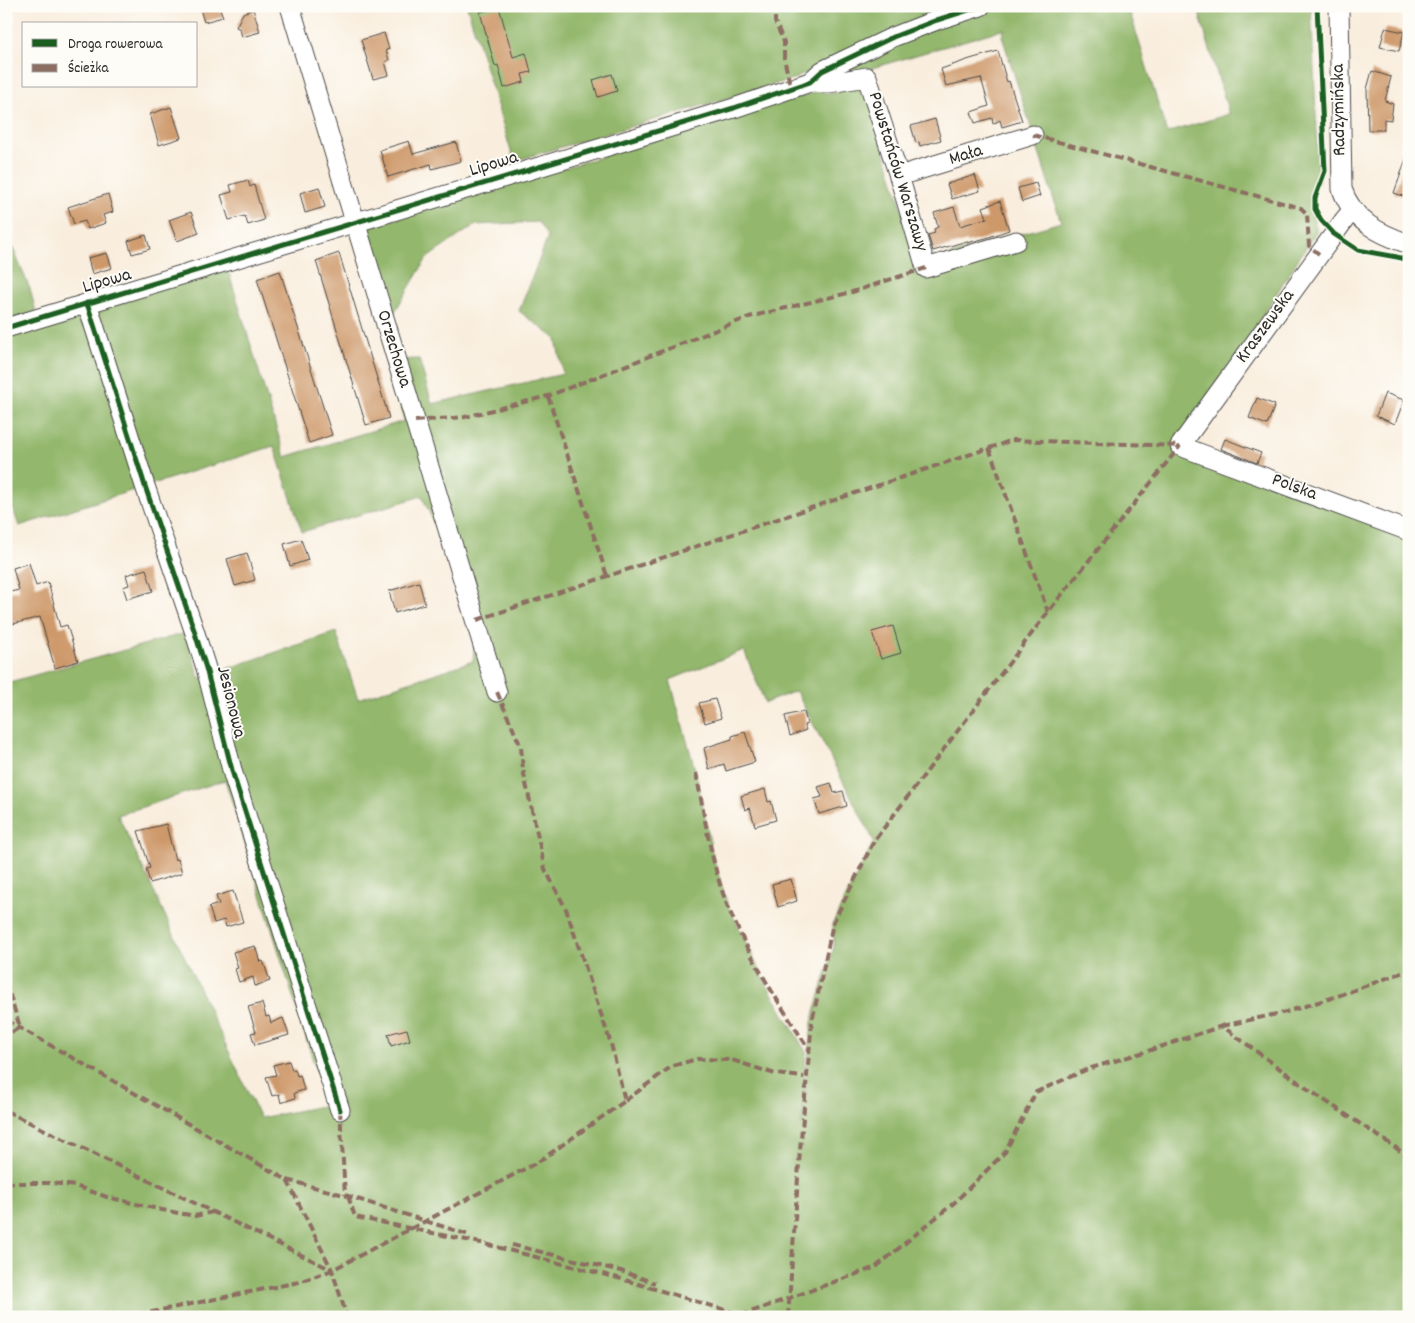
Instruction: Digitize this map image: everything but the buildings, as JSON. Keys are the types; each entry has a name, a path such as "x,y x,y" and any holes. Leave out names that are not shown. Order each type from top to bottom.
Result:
{"street":[{"name":"Orzechowa","path":"290,6 477,620 497,692"},
{"name":"Lipowa","path":"810,82 822,71 893,37 981,6"},
{"name":"Radzymińska","path":"1339,6 1341,181 1346,198 1353,210"},
{"name":"Lipowa","path":"6,328 734,108 810,82 829,83 867,77"},
{"name":"Powstańców Warszawy","path":"867,77 926,268 1016,241"},
{"name":"Mała","path":"899,176 1033,135"},
{"path":"1353,210 1371,228 1387,237 1409,244"},
{"name":"Kraszewska","path":"1180,446 1345,218 1353,210"},
{"name":"Jesionowa","path":"87,303 145,486 206,668 233,774 340,1110"},
{"name":"Polska","path":"1180,446 1409,531"}],"green space":[{"path":"467,6 958,6 843,55 796,78 514,161"},
{"path":"997,6 1128,6 1167,133 1229,114 1197,6 1311,6 1319,180 1309,204 1317,230 1180,445 1409,530 1409,1317 6,1317 6,683 186,633 199,678 336,632 358,699 473,661 477,620 422,496 302,532 274,446 19,526 6,489 6,337 89,309 227,267 285,457 404,421 390,360 419,359 432,404 563,374 556,339 519,311 548,237 538,222 475,225 427,258 391,318 365,228 819,91 831,94 864,84 919,264 1061,222 1002,36 1004,29 842,77 836,70 946,23","holes":["744,650 765,703 796,691 874,841 833,923 834,947 812,1022 802,1125 806,1052 767,985 728,906 713,857 696,773 670,680","225,780 327,1105 260,1118 118,815"]},
{"path":"6,232 30,289 36,312 6,321"}],"marked path":[{"path":"771,6 775,13 775,22 784,42 784,58 791,89"},
{"path":"1033,135 1301,208 1307,214 1309,246 1319,254"},
{"path":"415,421 465,417 548,396 749,317 852,292 926,268"},
{"path":"548,396 607,576"},
{"path":"477,620 1013,440 1180,446"},
{"path":"788,1317 800,1150 812,1022 833,923 874,841 1048,612 1180,446"},
{"path":"989,448 1048,612"},
{"path":"127,1317 299,1282 332,1270 538,1162 625,1101 611,1044 566,909 545,869 523,770 521,747 497,692"},
{"path":"696,773 717,875 728,907 755,962 809,1049"},
{"path":"1222,1026 1286,1012 1338,996 1409,970"},
{"path":"6,983 20,1027 6,1036"},
{"path":"6,1020 287,1180 332,1270 347,1317"},
{"path":"348,1196 355,1217 481,1243 618,1278 742,1315 876,1267 955,1202 1005,1152 1036,1092 1088,1069 1222,1026 1309,1090 1409,1158"},
{"path":"625,1101 672,1066 697,1059 732,1060 775,1074 804,1077"},
{"path":"340,1110 345,1195"},
{"path":"6,1111 332,1270"},
{"path":"287,1180 348,1196 469,1235"},
{"path":"6,1183 52,1183 75,1186 107,1197 162,1210 195,1216 213,1212"},
{"path":"512,1245 621,1271 655,1283"}],"cycle path":[{"path":"6,328 734,108 810,82 822,71 893,37 981,6"},
{"path":"1317,6 1325,171 1315,198 1315,209 1321,220 1334,234 1358,250 1409,261"},
{"path":"87,303 145,486 206,668 233,774 340,1110"}]}
